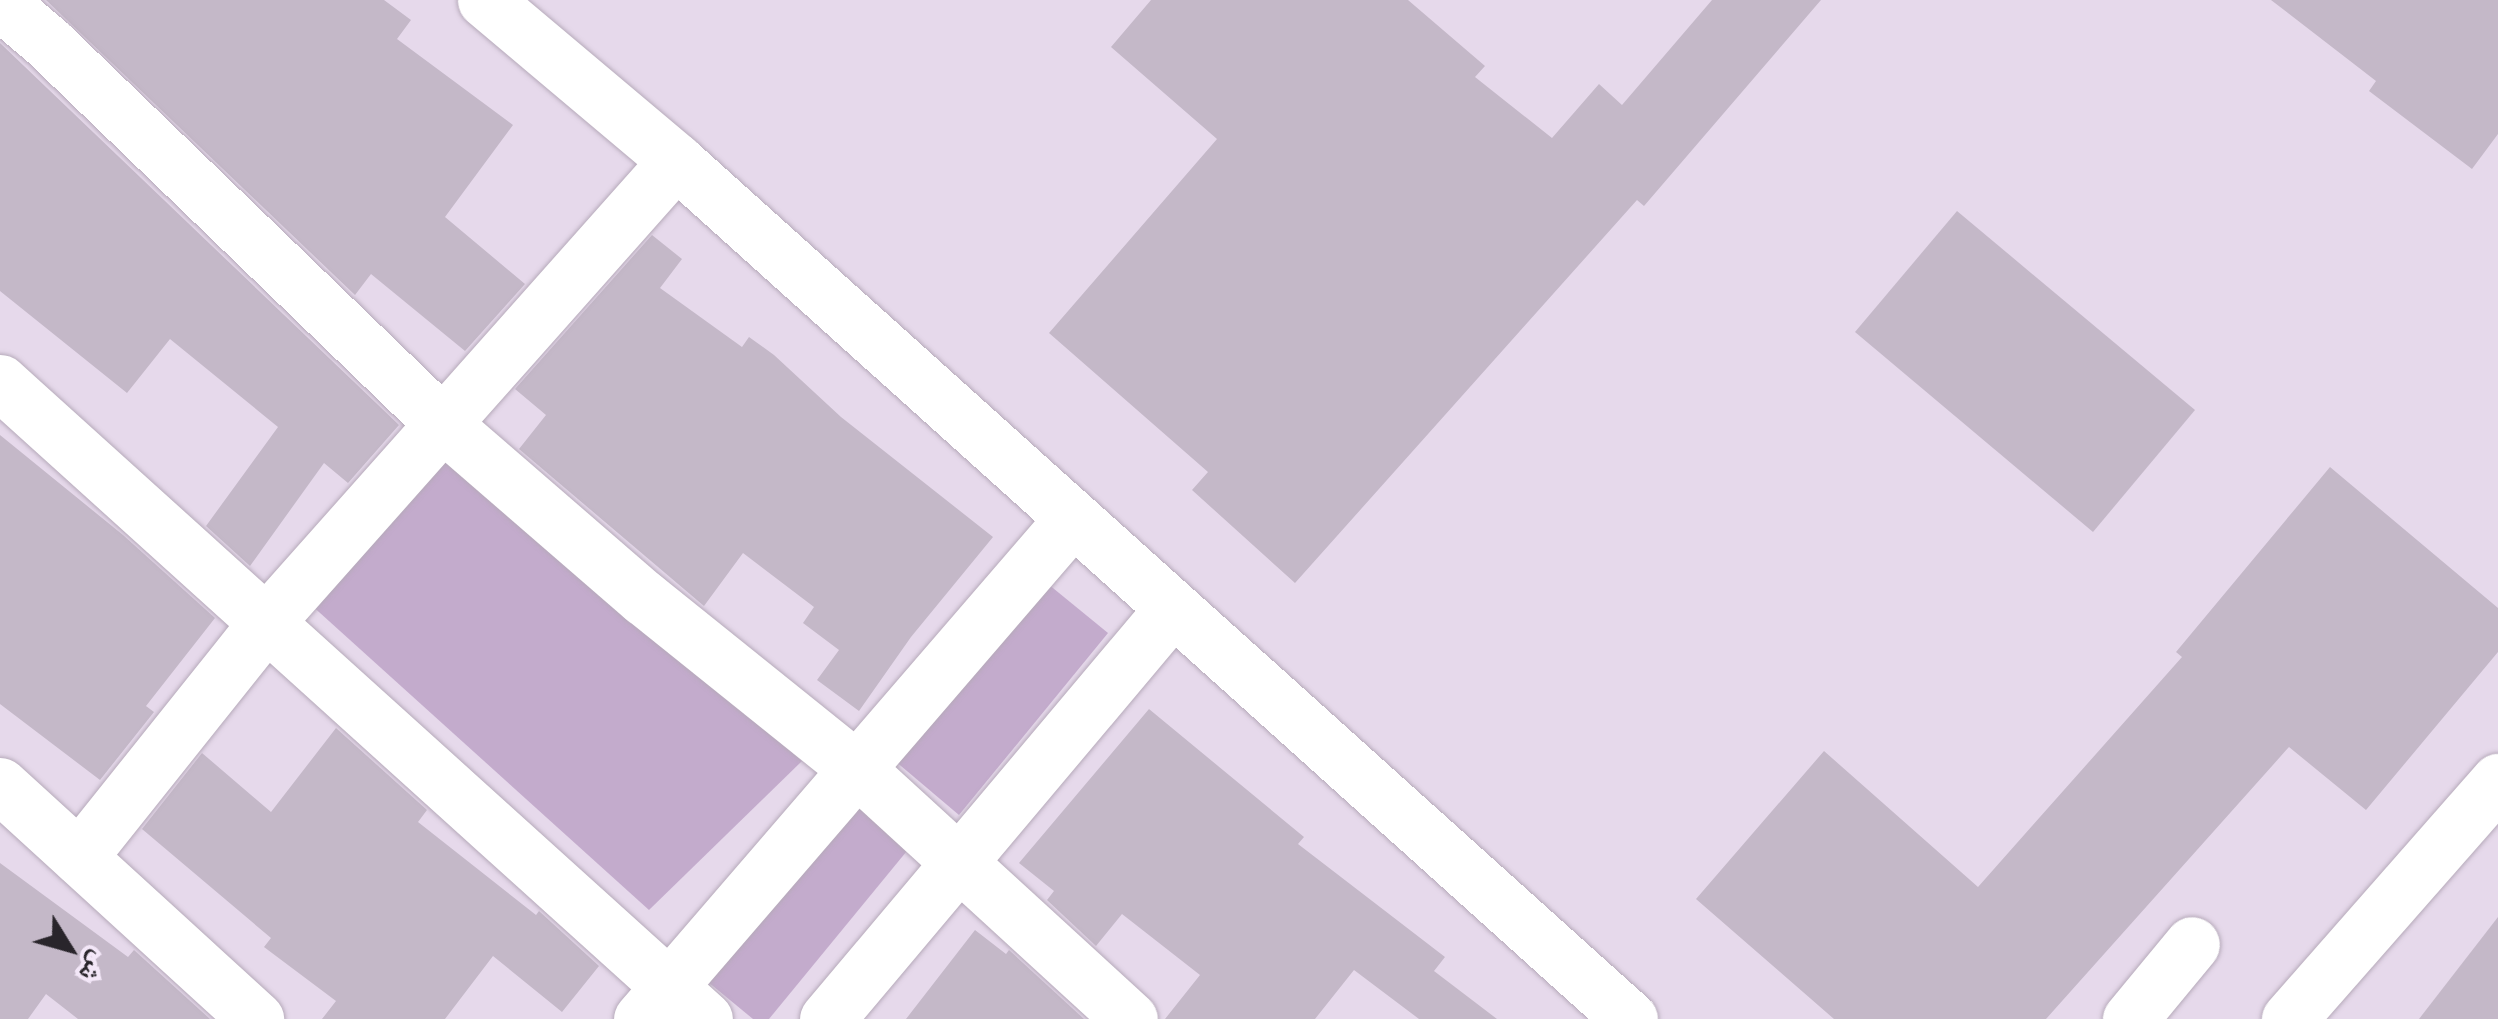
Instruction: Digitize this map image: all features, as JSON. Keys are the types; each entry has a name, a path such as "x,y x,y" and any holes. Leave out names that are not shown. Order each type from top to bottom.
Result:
{"street":[{"path":"484,0 676,161 1630,1019"},
{"path":"0,2 47,42 444,425 644,598 856,769 1130,1019"},
{"path":"79,857 268,620 676,161"},
{"path":"0,382 268,620 672,1009 856,769 1072,519"},
{"path":"828,1019 1172,610"},
{"path":"2288,1019 2498,781"},
{"path":"0,784 256,1019"},
{"path":"2130,1019 2192,944"}],"shaded area":[{"path":"443,444 802,761 649,910 309,603"},
{"path":"1037,575 1108,633 959,815 888,755"},
{"path":"840,788 911,846 769,1019 753,1019 691,968"}],"building":[{"path":"46,0 384,0 411,20 397,39 513,125 445,217 525,284 465,351 371,274 355,295"},
{"path":"1151,0 1408,0 1485,66 1475,77 1552,138 1599,84 1622,105 1712,0 1821,0 1644,206 1637,200 1295,583 1192,490 1208,472 1049,333 1217,139 1111,47"},
{"path":"2271,0 2498,0 2498,134 2472,169 2369,91 2376,81"},
{"path":"0,43 399,425 348,483 324,463 250,566 206,526 278,427 170,339 127,393 0,291"},
{"path":"1957,211 2195,410 2093,532 1855,332"},
{"path":"652,235 682,259 660,288 742,347 749,337 774,355 841,417 993,537 911,637 859,711 817,680 839,650 803,623 814,607 743,553 704,606 519,449 546,415 515,389"},
{"path":"0,435 123,535 215,618 146,706 154,712 100,780 0,704"},
{"path":"2330,467 2498,608 2498,652 2366,810 2289,747 2046,1019 1834,1019 1696,899 1824,751 1978,887 2182,657 2176,652"},
{"path":"1149,709 1304,837 1298,844 1445,957 1434,971 1497,1019 1419,1019 1354,970 1315,1019 1165,1019 1200,975 1122,914 1096,946 1047,900 1054,891 1019,863"},
{"path":"336,728 427,810 418,822 536,915 539,911 599,966 562,1012 493,956 445,1019 322,1019 336,1001 264,947 271,938 142,829 202,753 271,812"},
{"path":"0,863 128,957 134,950 210,1019 78,1019 46,994 28,1019 0,1019"},
{"path":"2498,917 2498,1019 2419,1019"},
{"path":"975,930 1006,954 1009,950 1084,1019 906,1019"}]}
